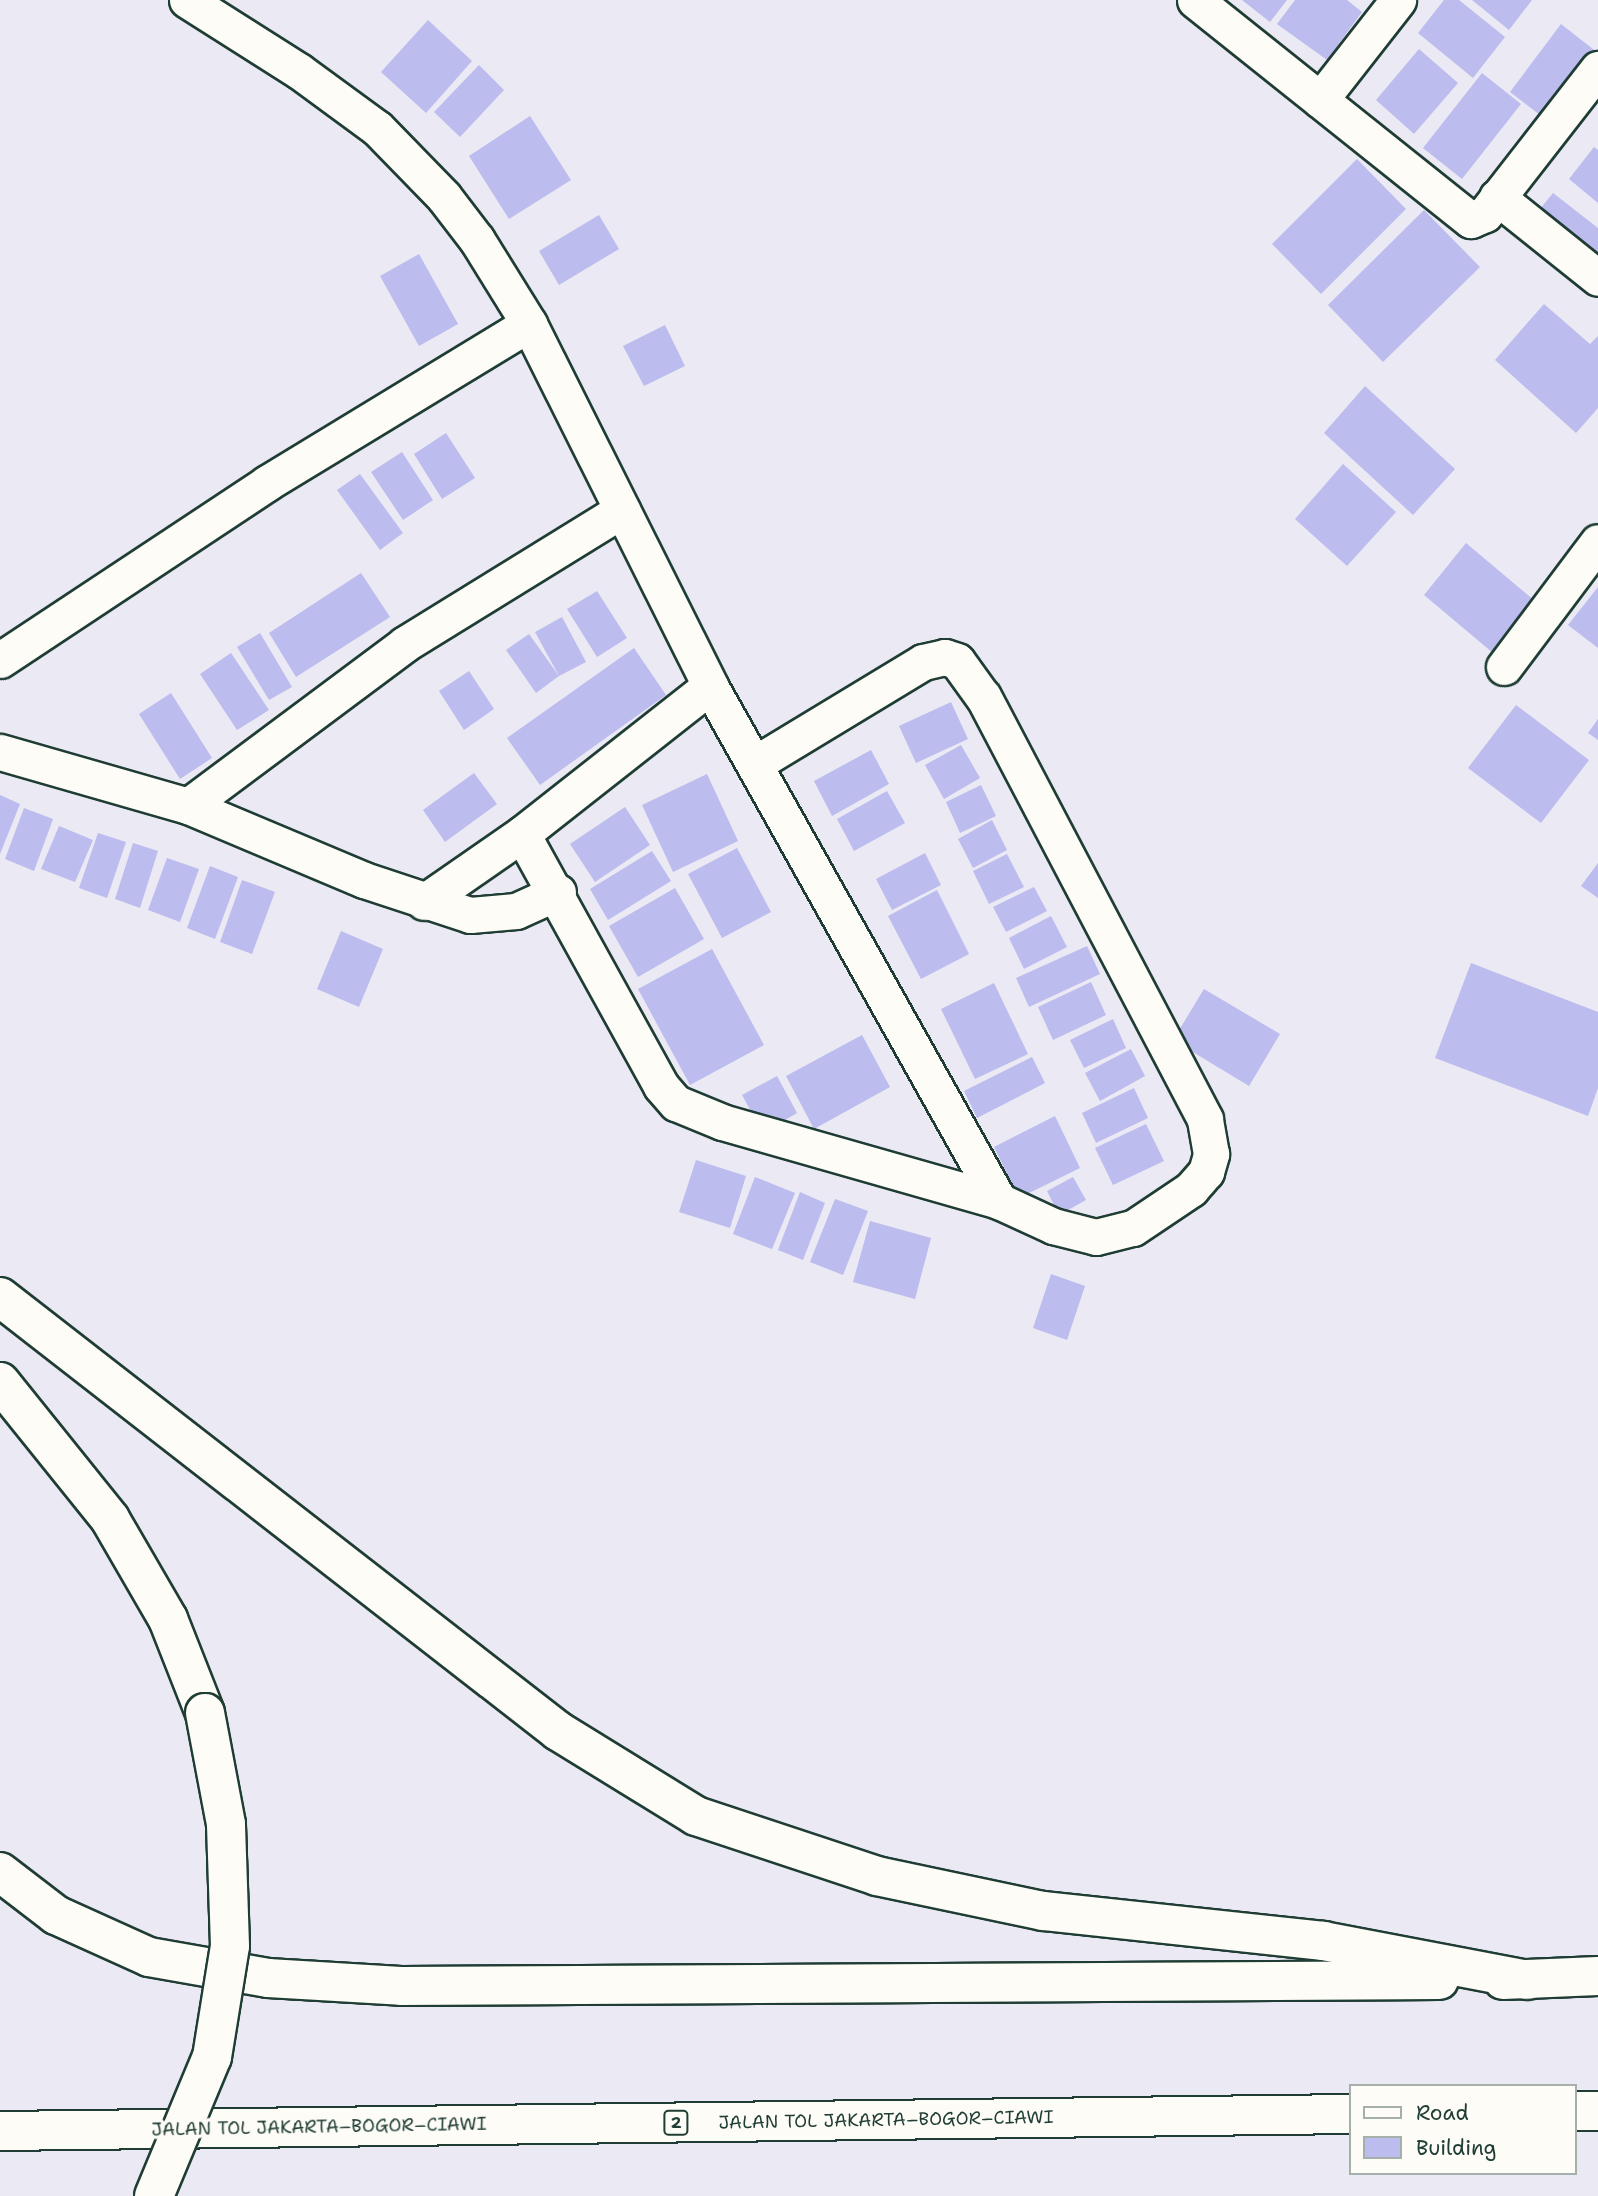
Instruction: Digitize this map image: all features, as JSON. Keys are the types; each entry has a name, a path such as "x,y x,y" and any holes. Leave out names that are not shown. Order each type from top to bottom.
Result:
{"highway":[{"path":"0,1297 558,1731 696,1816 877,1876 1043,1911 1323,1941 1527,1980"},
{"path":"0,1382 110,1519 168,1619 205,1713 226,1824 230,1946 212,2057 154,2196"},
{"path":"0,1872 56,1915 149,1956 268,1978 401,1986 1527,1980 1598,1976"},
{"path":"1577,2112 1598,2111"},
{"name":"JALAN TOL JAKARTA–BOGOR–CIAWI","path":"0,2131 1350,2114"}],"street":[{"path":"187,0 319,85 377,128 452,208 529,324 710,686 999,1201"},
{"path":"1195,0 1471,220 1485,214 1598,69"},
{"path":"1320,100 1398,0"},
{"path":"1497,197 1598,278"},
{"path":"0,660 267,483 529,324"},
{"path":"188,806 405,644 622,510"},
{"path":"1504,667 1598,542"},
{"path":"522,834 558,892 662,1086 676,1103 722,1122 999,1201 1082,1235 1115,1234 1163,1211 1191,1189 1206,1172 1211,1146 1205,1119 983,697 957,660 945,657 923,662 756,764"},
{"path":"424,902 522,834 710,686"},
{"path":"0,752 188,806 424,902 470,915 496,916 558,892"}],"building":[{"path":"1242,0 1287,0 1270,22"},
{"path":"1295,0 1347,0 1362,12 1327,60 1277,24"},
{"path":"1444,0 1459,0 1505,37 1473,78 1418,33"},
{"path":"1472,0 1532,0 1509,30"},
{"path":"428,20 472,61 426,113 381,72"},
{"path":"1561,24 1598,53 1548,121 1510,92"},
{"path":"1419,49 1458,83 1414,134 1376,100"},
{"path":"479,65 504,90 460,137 434,112"},
{"path":"1482,73 1521,104 1462,179 1423,148"},
{"path":"530,116 571,180 509,219 469,156"},
{"path":"1594,147 1598,150 1598,203 1569,179"},
{"path":"1357,159 1406,209 1321,294 1272,244"},
{"path":"1553,193 1598,228 1598,258 1535,215"},
{"path":"1424,210 1480,267 1383,362 1328,305"},
{"path":"599,215 619,249 559,285 539,251"},
{"path":"419,254 458,324 419,346 380,276"},
{"path":"1544,304 1590,344 1598,336 1598,408 1576,433 1495,360"},
{"path":"665,325 685,366 644,386 623,346"},
{"path":"1365,386 1455,469 1413,515 1324,433"},
{"path":"446,433 475,478 442,499 414,454"},
{"path":"402,452 433,500 403,520 371,472"},
{"path":"1343,464 1396,512 1347,566 1295,519"},
{"path":"360,474 403,533 380,550 337,490"},
{"path":"1466,543 1542,607 1499,658 1424,595"},
{"path":"361,573 390,617 296,677 269,633"},
{"path":"1598,587 1598,648 1568,625"},
{"path":"597,591 627,638 597,657 567,609"},
{"path":"562,617 586,662 559,676 535,632"},
{"path":"260,633 292,687 269,700 237,647"},
{"path":"529,634 559,676 536,693 506,650"},
{"path":"634,648 666,695 540,785 507,738"},
{"path":"231,653 269,710 237,730 200,674"},
{"path":"469,671 494,709 464,730 439,691"},
{"path":"171,693 212,758 180,779 139,714"},
{"path":"951,702 968,739 916,763 899,726"},
{"path":"1516,705 1589,760 1541,823 1468,768"},
{"path":"1598,719 1598,740 1588,733"},
{"path":"961,745 980,778 944,799 925,765"},
{"path":"871,750 889,784 832,816 814,781"},
{"path":"474,773 497,804 445,842 423,810"},
{"path":"707,774 738,841 673,872 642,805"},
{"path":"981,785 996,816 960,833 946,802"},
{"path":"887,791 905,823 854,851 837,819"},
{"path":"0,795 20,804 0,854"},
{"path":"625,807 650,845 595,882 570,844"},
{"path":"24,808 53,819 34,871 5,859"},
{"path":"992,820 1007,850 973,868 958,839"},
{"path":"59,826 93,840 75,882 41,869"},
{"path":"98,833 126,842 107,898 79,888"},
{"path":"133,843 158,851 140,908 115,899"},
{"path":"737,848 771,912 722,938 688,874"},
{"path":"652,851 671,881 608,920 590,889"},
{"path":"925,853 941,885 892,910 876,879"},
{"path":"1007,854 1024,887 989,904 973,871"},
{"path":"167,858 199,869 180,922 148,910"},
{"path":"1598,863 1598,898 1581,886"},
{"path":"210,866 238,877 215,939 187,928"},
{"path":"242,880 275,892 252,954 220,942"},
{"path":"1034,887 1047,911 1006,932 993,907"},
{"path":"675,888 704,939 638,977 609,926"},
{"path":"937,890 969,954 921,979 888,916"},
{"path":"1051,916 1067,947 1024,969 1009,938"},
{"path":"341,931 383,949 359,1007 317,989"},
{"path":"1087,946 1100,974 1029,1007 1016,978"},
{"path":"712,949 764,1045 690,1085 638,989"},
{"path":"1471,963 1598,1012 1598,1088 1588,1116 1435,1058"},
{"path":"1091,982 1106,1015 1053,1040 1038,1007"},
{"path":"994,983 1028,1054 975,1079 941,1009"},
{"path":"1204,989 1280,1034 1249,1086 1173,1040"},
{"path":"1113,1019 1126,1048 1084,1068 1070,1040"},
{"path":"862,1035 890,1087 814,1129 786,1076"},
{"path":"1131,1049 1145,1076 1100,1101 1085,1073"},
{"path":"1032,1057 1045,1083 977,1118 964,1091"},
{"path":"777,1076 797,1113 763,1133 742,1095"},
{"path":"1134,1088 1148,1118 1096,1143 1082,1113"},
{"path":"1055,1116 1080,1168 1019,1198 994,1147"},
{"path":"1146,1124 1164,1161 1113,1185 1095,1148"},
{"path":"696,1160 746,1176 730,1228 679,1212"},
{"path":"755,1177 795,1193 772,1249 733,1234"},
{"path":"1073,1177 1086,1200 1059,1215 1047,1191"},
{"path":"800,1192 825,1203 803,1260 778,1250"},
{"path":"835,1199 868,1211 843,1275 810,1262"},
{"path":"870,1221 931,1238 915,1299 853,1282"},
{"path":"1051,1274 1085,1286 1067,1340 1033,1328"}]}
